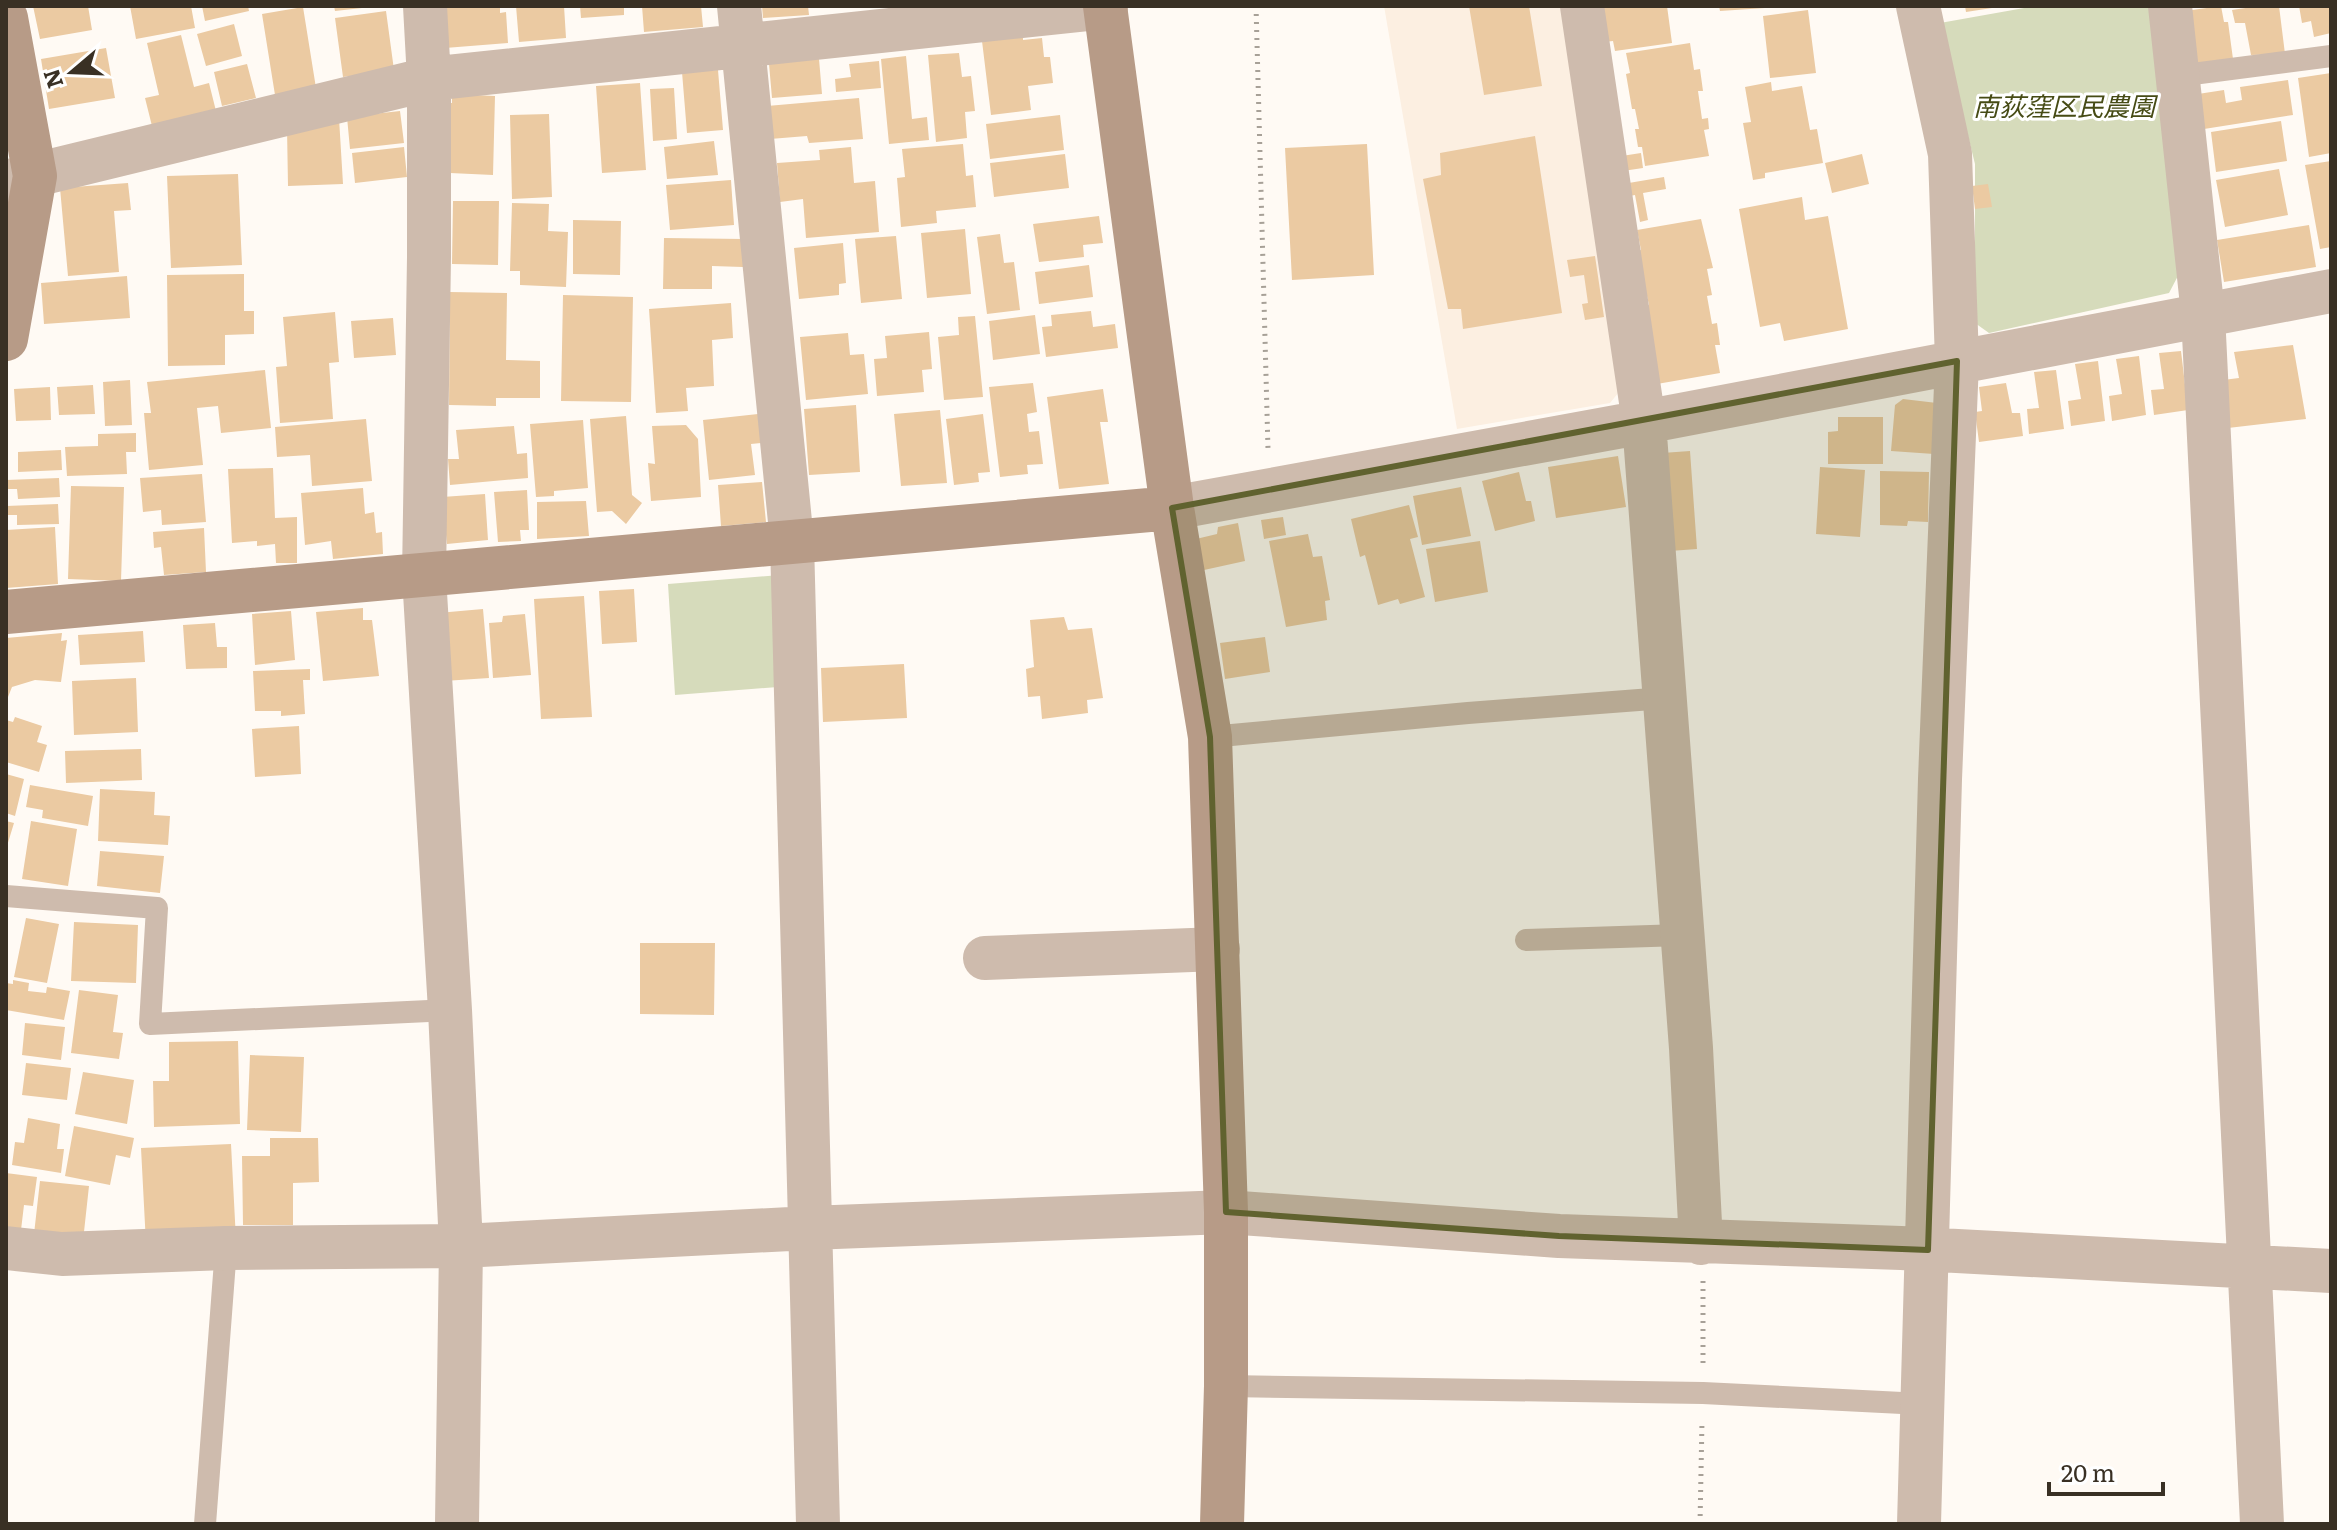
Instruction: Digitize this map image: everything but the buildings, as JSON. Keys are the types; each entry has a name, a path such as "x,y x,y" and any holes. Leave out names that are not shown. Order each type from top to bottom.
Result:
{"street":[{"path":"425,6 429,79 429,257 424,576 461,1246 457,1524"},
{"path":"1582,6 1644,422 1691,1048 1701,1243"},
{"path":"1918,6 1950,154 1957,361 1940,779 1919,1524"},
{"path":"2170,6 2203,314 2262,1524"},
{"path":"20,179 429,79 741,25 1106,7 1172,508 1210,737 1226,1212 1222,1524"},
{"path":"6,18 20,179 6,339"},
{"path":"741,25 792,542 818,1524"},
{"path":"6,612 1172,508 2331,291"},
{"path":"985,958 1218,949"},
{"path":"6,1248 62,1254 226,1248 461,1246 809,1228 1226,1212 1559,1236 1928,1250 2331,1271"}],"lane":[{"path":"2177,76 2331,56"},
{"path":"1210,737 1665,698"},
{"path":"6,896 157,908 150,1024 450,1010"},
{"path":"1526,940 1682,935"},
{"path":"205,1524 226,1248"},
{"path":"1226,1386 1703,1393 1922,1404"}],"path":[{"path":"1256,6 1269,490"}],"highlighted area":[{"path":"1957,361 1928,1250 1559,1236 1226,1212 1210,737 1172,508"}],"shaded area":[{"path":"1384,6 1565,6 1619,392 1610,403 1457,429"}],"green space":[{"name":"南荻窪区民農園","path":"2035,6 2155,6 2180,272 2169,293 1989,333 1975,323 1975,164 1940,23"},
{"path":"780,575 790,686 675,695 668,584"}]}
